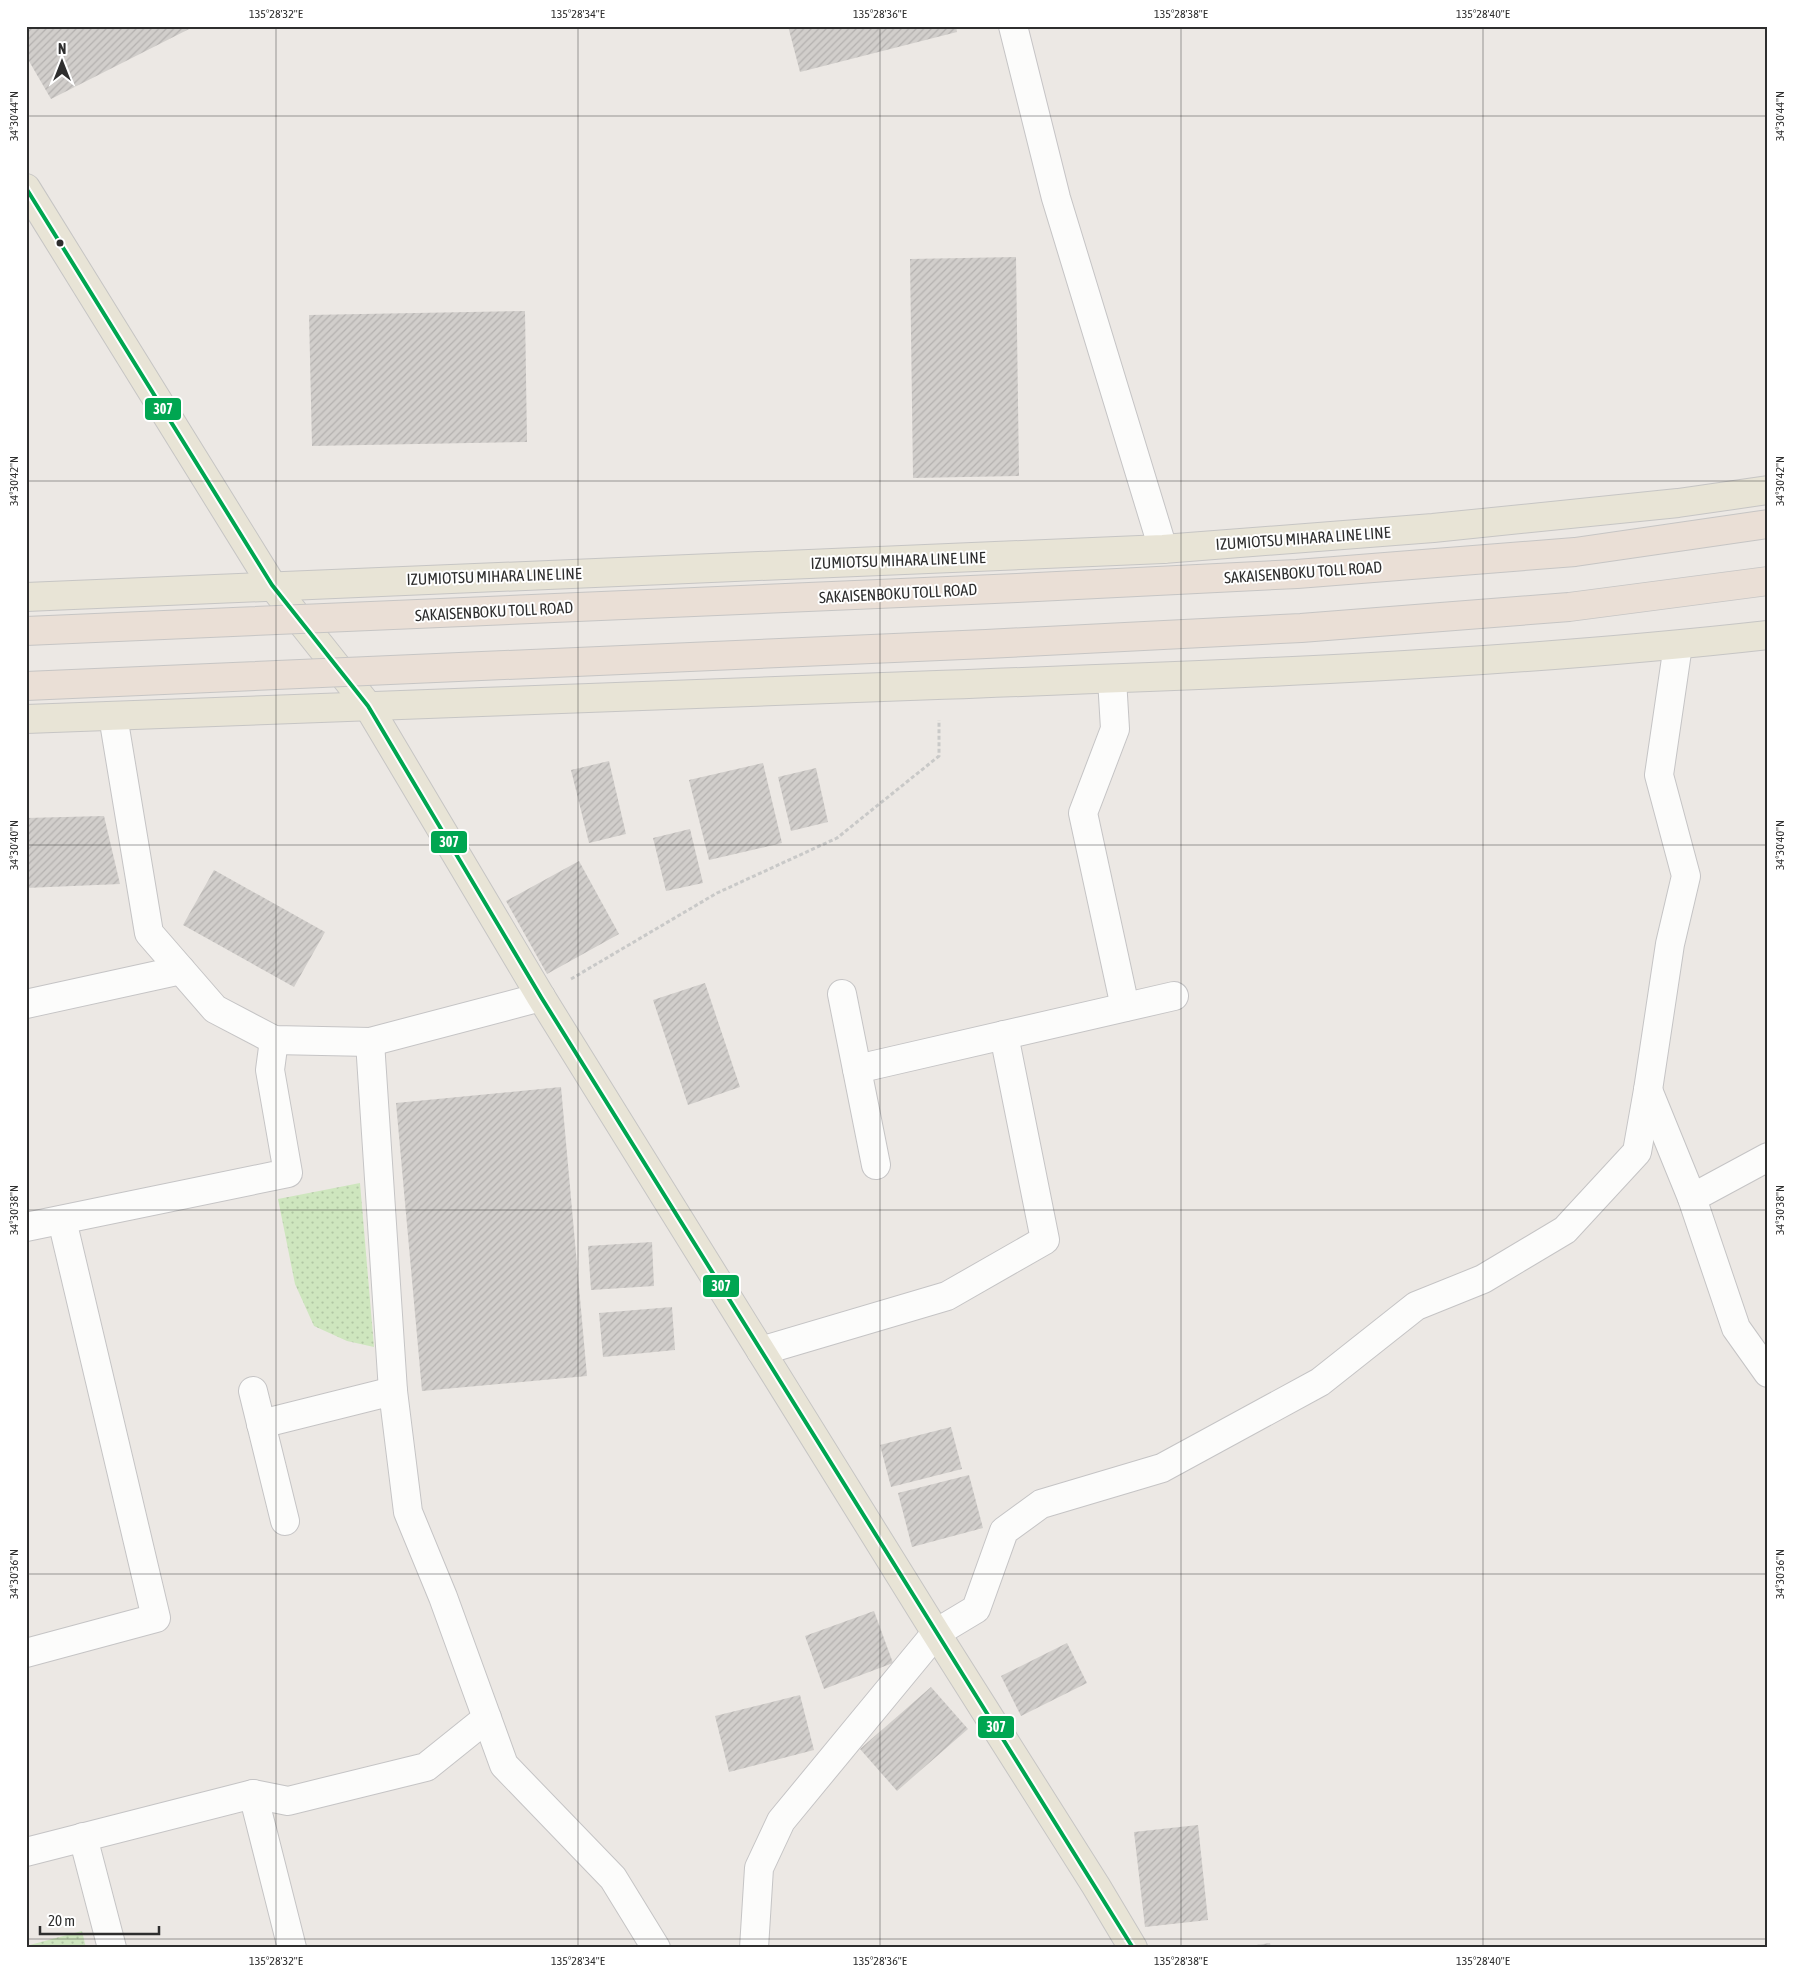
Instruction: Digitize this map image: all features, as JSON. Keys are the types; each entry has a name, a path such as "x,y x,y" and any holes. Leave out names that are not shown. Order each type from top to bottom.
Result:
{"highway":[{"name":"SAKAISENBOKU TOLL ROAD","path":"26,631 1298,574 1575,552 1768,524"},
{"path":"26,686 986,644 1301,628 1569,607 1768,581"}],"main road":[{"path":"26,188 272,585 368,706 541,997 1133,1948"},
{"name":"IZUMIOTSU MIHARA LINE LINE","path":"26,597 272,585 1163,549 1433,528 1678,503 1768,490"},
{"path":"26,719 1112,679 1385,666 1678,645 1768,635"}],"street":[{"path":"1013,26 1056,198 1163,549"},
{"path":"754,1948 758,1868 781,1821 936,1633 976,1609 1004,1531 1040,1504 1162,1468 1320,1382 1416,1306 1483,1279 1565,1230 1637,1152 1670,944 1686,876 1659,775 1678,645"},
{"path":"1112,679 1116,729 1083,813 1125,1007"},
{"path":"113,716 149,933 215,1009 274,1040 370,1042 541,997"},
{"path":"26,1004 181,970"},
{"path":"842,994 876,1165"},
{"path":"857,1069 1174,996"},
{"path":"761,1351 946,1296 1045,1240 1004,1035"},
{"path":"26,1227 288,1174 270,1070 274,1040"},
{"path":"370,1042 393,1391 408,1512 444,1597 504,1765 614,1878 656,1948"},
{"path":"1648,1090 1692,1198 1736,1328 1768,1373"},
{"path":"1692,1198 1768,1158"},
{"path":"26,1653 156,1618 62,1220"},
{"path":"253,1391 285,1521"},
{"path":"262,1424 393,1391"},
{"path":"26,1852 253,1794 288,1801 426,1767 487,1718"},
{"path":"253,1794 292,1948"},
{"path":"83,1837 112,1948"}],"path":[{"path":"541,997 717,893 837,838 939,756 940,684"}],"green space":[{"path":"360,1183 374,1347 347,1341 314,1326 295,1284 278,1199"},
{"path":"82,1931 86,1948 26,1948 26,1946"}],"building":[{"path":"26,26 195,26 51,99 26,56"},
{"path":"788,26 956,26 957,32 800,72"},
{"path":"1016,257 1019,476 913,478 910,259"},
{"path":"525,311 527,442 312,446 309,315"},
{"path":"609,761 626,834 589,843 571,770"},
{"path":"763,763 782,843 709,860 689,780"},
{"path":"816,768 828,822 791,831 778,777"},
{"path":"104,816 120,884 26,888 26,818"},
{"path":"690,829 703,883 666,891 653,838"},
{"path":"579,861 619,934 547,974 506,901"},
{"path":"214,870 325,932 294,987 183,925"},
{"path":"705,983 740,1087 688,1105 653,1000"},
{"path":"561,1087 587,1376 422,1391 396,1103"},
{"path":"652,1242 654,1286 591,1290 588,1246"},
{"path":"672,1307 675,1350 603,1357 599,1313"},
{"path":"951,1427 962,1469 891,1487 880,1445"},
{"path":"969,1475 983,1528 912,1547 898,1493"},
{"path":"874,1611 893,1663 824,1689 805,1636"},
{"path":"1067,1643 1087,1683 1021,1716 1001,1676"},
{"path":"931,1687 968,1729 897,1791 860,1749"},
{"path":"800,1695 814,1750 729,1772 715,1716"},
{"path":"1198,1825 1208,1920 1145,1927 1134,1832"},
{"path":"1270,1943 1271,1948 1243,1948 1243,1947"}],"transit line":[{"name":"307","path":"26,188 272,585 368,706 541,997 1133,1948"}]}
